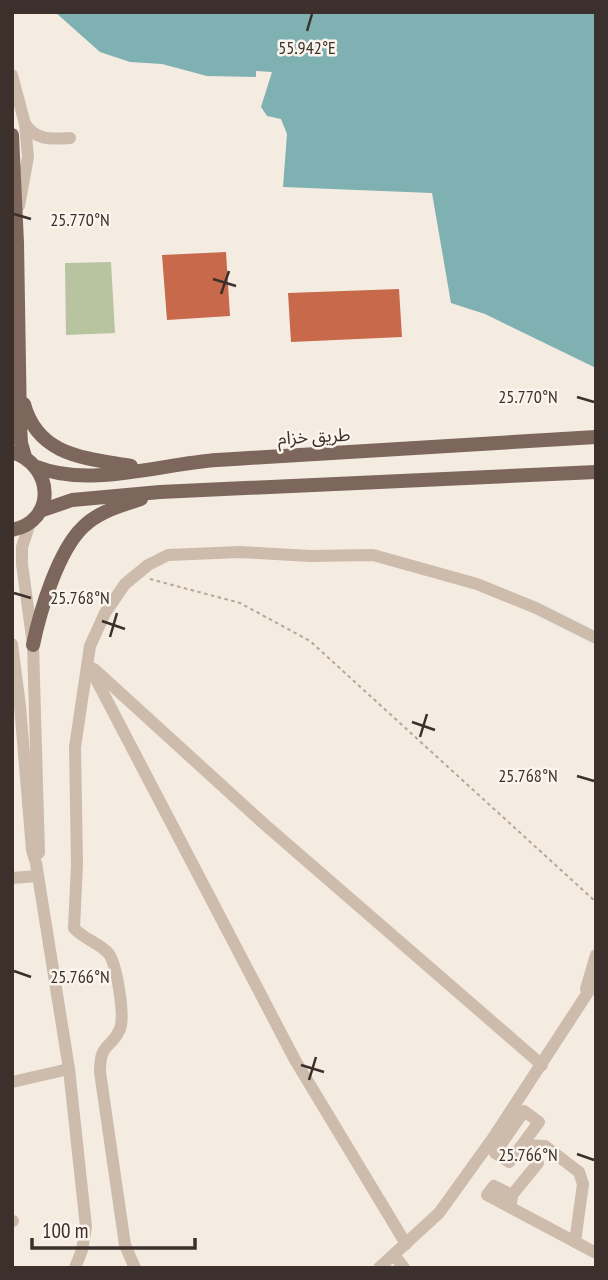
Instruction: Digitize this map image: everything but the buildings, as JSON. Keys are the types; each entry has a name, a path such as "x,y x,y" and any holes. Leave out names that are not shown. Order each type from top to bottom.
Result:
{"main road":[{"path":"12,135 17,231 19,454 37,467 44,481 45,497 40,512"},
{"path":"19,385 28,418 42,438 74,454 146,469"},
{"name":"طريق خزام","path":"37,467 53,474 70,476 214,460 596,437"},
{"path":"12,530 30,523 40,512 57,504 79,499 160,492 596,472"},
{"path":"33,645 43,602 68,547 83,527 103,512 160,492"}],"street":[{"path":"12,75 25,124 29,157 17,231"},
{"path":"25,124 44,139 70,138"},
{"path":"29,157 35,146 44,139"},
{"path":"30,523 22,547 22,564 33,645 40,851 37,870"},
{"path":"135,1268 125,1245 100,1072 100,1058 104,1047 120,1030 121,1003 112,960 107,952 81,936 74,928 77,864 75,747 90,646 105,613 125,584 148,565 168,555 240,552 310,556 373,555 477,584 536,608 596,638"},
{"path":"12,644 32,850 69,1069 86,1227 75,1268"},
{"path":"88,663 263,822 542,1065"},
{"path":"88,663 295,1060 406,1244"},
{"path":"125,732 123,720 127,714 135,711 147,716"},
{"path":"12,878 37,870"},
{"path":"584,996 596,955"},
{"path":"379,1268 439,1213 542,1065 596,980"},
{"path":"12,1082 69,1069"},
{"path":"522,1144 545,1146 579,1172 583,1184 575,1242"},
{"path":"519,1213 511,1203 512,1195 538,1163"},
{"path":"512,1195 494,1186 487,1195 596,1253"},
{"path":"394,1255 404,1268"}],"path":[{"path":"135,575 240,603 310,641 596,902"}],"green space":[{"path":"111,262 115,333 66,335 65,263"}],"water":[{"path":"55,12 596,12 596,368 485,314 451,303 432,193 283,187 287,134 281,119 267,116 261,107 272,72 256,71 256,77 207,76 162,64 130,62 100,52"}]}
